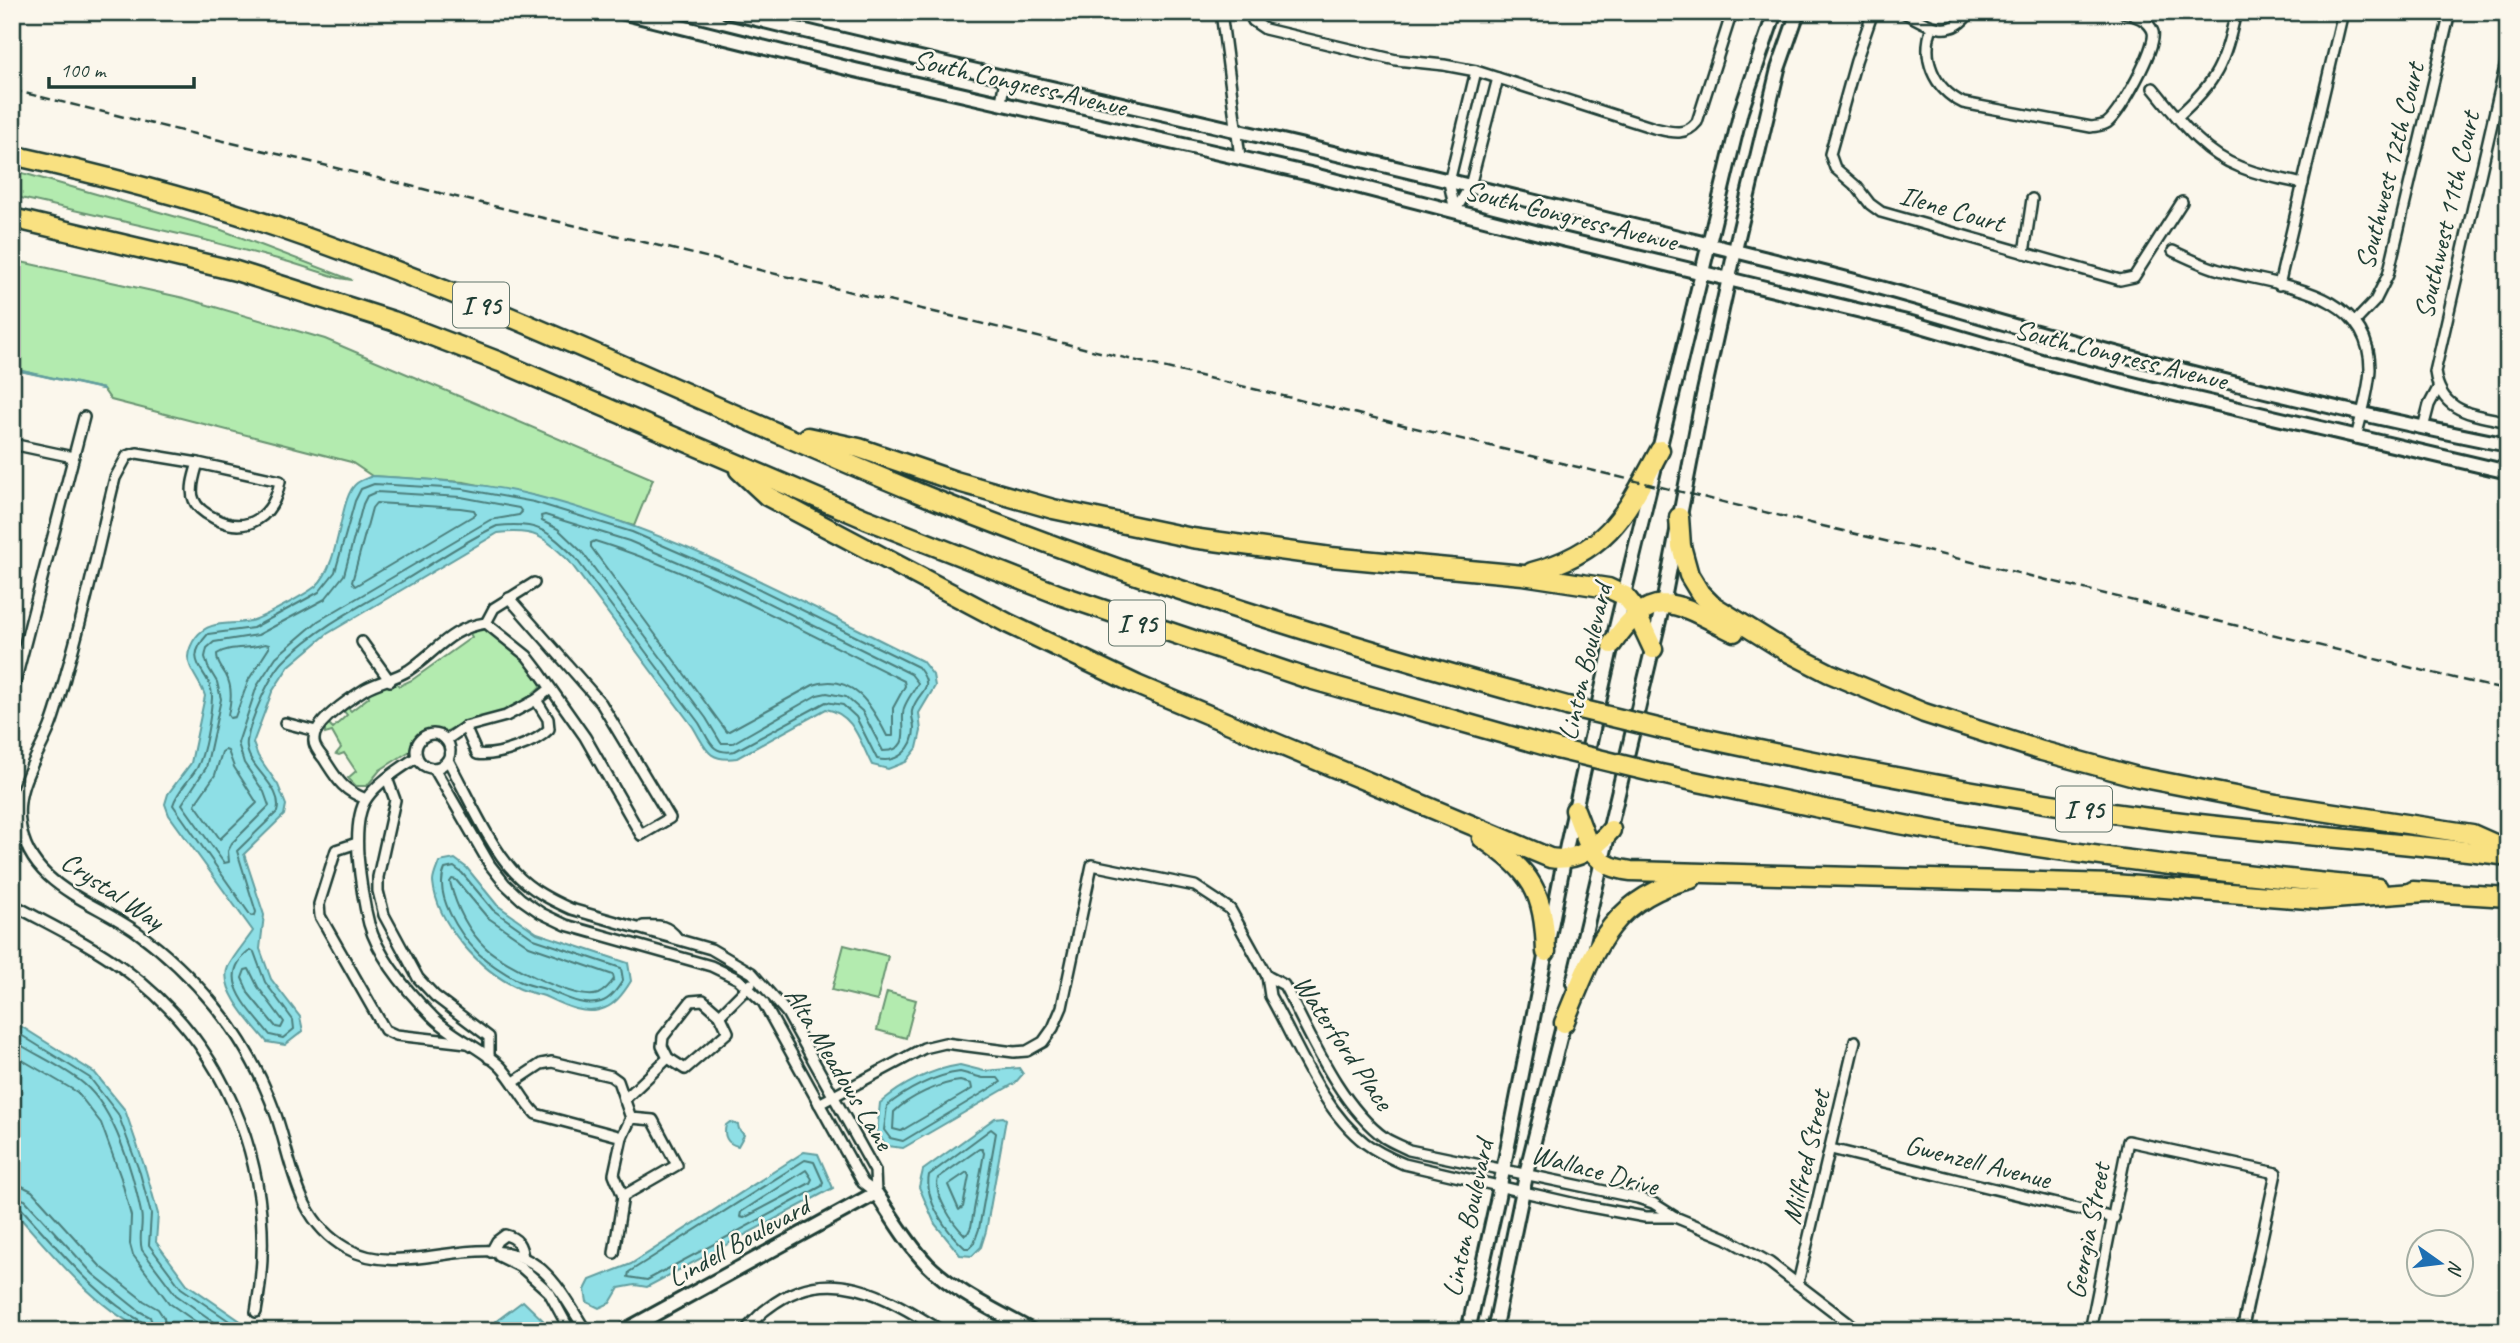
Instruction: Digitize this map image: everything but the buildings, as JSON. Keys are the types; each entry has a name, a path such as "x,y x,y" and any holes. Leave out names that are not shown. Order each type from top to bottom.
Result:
{"highway":[{"name":"I 95","path":"12,155 209,205 330,246 481,305 964,512 1152,581 1369,651 1567,706 1666,730 1869,772 2066,806 2239,829 2508,856"},
{"name":"I 95","path":"12,218 236,271 393,321 500,362 914,539 1108,613 1319,682 1557,749 1656,773 1871,818 2051,849 2218,871 2425,892 2508,897"},
{"path":"767,428 859,448 986,491 1133,527 1296,553 1523,575 1608,587 1625,596 1637,613 1653,649"},
{"path":"1523,575 1564,563 1598,542 1627,510 1660,450"},
{"path":"729,461 767,496 1041,640 1202,714 1550,858 1597,856 1631,871 2121,885 2320,900 2425,892"},
{"path":"1679,517 1684,561 1689,575 1700,593 1720,611 1786,651 1829,673 1924,713 2083,763 2210,792 2473,834 2508,850"},
{"path":"1612,644 1637,613 1663,604 1680,605 1735,632 1786,651"},
{"path":"1575,810 1597,856"},
{"path":"1457,820 1499,849 1532,883 1542,909 1546,952"},
{"path":"1597,856 1611,830"},
{"path":"1564,1023 1595,948 1619,917 1653,892 1713,874"}],"main road":[{"name":"South Congress Avenue","path":"621,12 843,67 1240,157 1911,323 2041,361 2508,472"},
{"name":"South Congress Avenue","path":"728,12 1708,244 1925,299 2080,343 2362,414 2508,446"},
{"name":"Linton Boulevard","path":"1468,1331 1564,859 1612,644 1741,111 1775,12"},
{"path":"1611,830 1663,604 1735,251 1778,69 1798,12"},
{"name":"Linton Boulevard","path":"1494,1331 1527,1174 1564,1023 1597,856"},
{"path":"876,1193 915,1250 939,1275 1032,1331"},
{"name":"Lindell Boulevard","path":"624,1331 876,1193"}],"street":[{"path":"1221,12 1240,157"},
{"path":"1249,12 1253,21 1265,29 1396,60 1476,71 1672,132 1686,131 1697,122 1732,12"},
{"name":"Ilene Court","path":"1873,12 1831,147 1831,161 1870,204 1888,214 2127,280 2134,277 2182,202"},
{"path":"1903,12 1939,29 1954,26 1970,12"},
{"path":"1932,27 1927,54 1933,74 1940,86 1963,103 2084,127 2106,124 2117,113 2154,40 2145,20 2123,12"},
{"path":"2177,117 2200,97 2218,72 2227,51 2236,12"},
{"path":"2279,285 2343,12"},
{"name":"Southwest 12th Court","path":"2354,322 2375,301 2388,275 2450,12"},
{"name":"Southwest 11th Court","path":"2438,388 2436,360 2508,54"},
{"path":"1455,211 1449,182 1476,71"},
{"path":"1455,211 1470,187 1498,78"},
{"path":"1001,102 1005,79"},
{"path":"2153,88 2200,143 2227,162 2249,171 2303,184"},
{"name":"Ilene Court","path":"2024,253 2032,199"},
{"path":"2173,251 2220,271 2325,298 2339,306 2364,338 2370,362 2356,438"},
{"path":"2423,428 2429,405 2438,388 2456,408 2508,422"},
{"path":"12,694 84,417"},
{"path":"12,444 74,457"},
{"name":"Crystal Way","path":"198,463 192,495 194,502 211,517 224,523 247,525 265,515 273,504 281,481 198,463 137,453 127,456 115,478 68,668 50,727 21,793 20,821 25,842 35,862 55,883 126,925 158,948 190,978 216,1008 242,1044 265,1089 276,1116 299,1194 309,1214 335,1242 359,1254 389,1261 464,1251 523,1257 543,1271 575,1313 584,1328 583,1331"},
{"path":"486,623 494,608 534,583"},
{"path":"366,799 342,786 313,744 319,723 366,688 390,681 411,669 455,632 468,625 486,623 527,656 585,737 641,835 670,818 601,703 509,598"},
{"path":"362,642 390,681"},
{"path":"446,740 466,727 487,723 536,700 550,689"},
{"path":"466,727 477,754 488,756 540,738 549,729 548,719 536,700"},
{"path":"285,723 316,731"},
{"path":"437,734 446,740 450,750 448,760 434,768 424,765 417,757 416,747 422,737 437,734"},
{"path":"417,757 387,778 366,799 359,821 357,843 360,879 370,926 383,952 404,985 434,1019 489,1058 514,1082 527,1106 536,1114 622,1137"},
{"name":"Alta Meadows Lane","path":"448,760 501,854 516,874 549,899 571,909 636,927 663,927 671,930 678,939 711,949 756,978 787,1013 834,1097 875,1171 876,1193"},
{"name":"Alta Meadows Lane","path":"434,768 490,865 521,899 541,913 566,925 711,966 738,979 763,1002 863,1183 876,1193"},
{"path":"387,778 395,800 378,877 384,915 418,978 435,996 489,1037 489,1058"},
{"path":"357,843 336,850 319,904 320,916 385,1030 396,1035 468,1043"},
{"name":"Waterford Place","path":"819,1104 924,1048 946,1043 1014,1052 1027,1051 1043,1042 1053,1028 1062,1007 1092,865 1195,887 1230,909 1267,976 1270,996 1316,1080 1351,1131 1377,1152 1404,1164 1499,1186"},
{"path":"12,904 99,952 138,980 178,1019 212,1063 237,1113 256,1173 263,1239 262,1281 256,1312"},
{"path":"672,956 678,939"},
{"name":"Waterford Place","path":"1267,976 1284,985 1345,1094 1362,1116 1386,1138 1409,1150 1503,1169"},
{"name":"Alta Meadows Lane","path":"720,1015 756,978"},
{"path":"703,1000 720,1015 728,1032 685,1069 668,1058 662,1046 663,1037 691,1001 703,1000"},
{"name":"Milfred Street","path":"1798,1283 1855,1041"},
{"path":"624,1100 668,1058"},
{"path":"514,1082 541,1064 552,1062 611,1076 618,1081 631,1118 622,1137 614,1174 623,1196 614,1253"},
{"path":"623,1196 677,1165 653,1120 631,1118"},
{"name":"Georgia Street","path":"2090,1331 2128,1141 2276,1173 2242,1331"},
{"name":"Gwenzell Avenue","path":"1831,1149 2114,1218"},
{"name":"Wallace Drive","path":"1503,1169 1653,1203 1675,1217 1738,1245 1770,1263 1859,1331"},
{"name":"Wallace Drive","path":"1499,1186 1645,1217 1675,1217"},
{"name":"Crystal Way","path":"491,1252 497,1241 505,1235 516,1239 521,1245 523,1257"},
{"name":"Crystal Way","path":"491,1252 521,1267 538,1280 550,1292 570,1331"},
{"path":"745,1331 768,1308 786,1296 817,1286 838,1284 861,1288 880,1296 942,1331"}],"green space":[{"path":"12,170 219,229 352,280 205,240 12,196"},
{"path":"12,260 184,298 325,339 653,479 634,526 535,496 464,482 372,476 351,462 111,400 103,389 12,369"},
{"path":"484,627 527,659 541,686 518,704 499,713 445,732 422,731 414,737 410,751 380,770 367,786 356,786 348,778 356,771 344,753 336,754 341,748 332,732 325,734 325,724 327,722 333,728 347,715 343,710 346,706 351,711 369,697 368,692 395,681 399,686 412,680 472,637 468,630"},
{"path":"844,945 888,956 877,1001 832,990"},
{"path":"887,992 916,1000 906,1038 877,1030"}],"water":[{"path":"372,476 495,487 586,510 685,547 828,614 922,661 933,675 935,686 919,713 921,731 917,748 906,762 888,769 872,765 850,723 836,712 826,709 737,758 714,756 705,748 693,727 569,561 538,536 521,532 498,533 327,634 289,666 272,692 253,743 258,756 278,785 286,805 284,815 244,854 264,915 260,949 271,979 300,1017 303,1031 285,1045 267,1042 239,1007 226,976 230,962 253,931 169,815 165,804 168,794 191,763 205,696 188,655 190,647 202,631 214,625 256,619 316,586 331,562 351,490 357,483"},
{"path":"455,859 467,868 497,905 537,933 628,963 631,981 623,993 605,1008 581,1010 521,989 490,970 463,945 436,898 433,882 439,862"},
{"path":"12,1027 22,1027 95,1073 125,1110 158,1214 156,1242 187,1284 242,1322 298,1331 148,1331 111,1310 92,1295 58,1260 12,1209"},
{"path":"960,1065 984,1071 1019,1068 1023,1074 1015,1083 903,1148 887,1146 877,1133 880,1103 918,1078"},
{"path":"995,1118 1006,1119 986,1231 981,1247 972,1256 960,1255 935,1224 919,1187 923,1170"},
{"path":"730,1122 738,1125 744,1135 738,1146 731,1143 726,1136 726,1125"},
{"path":"804,1152 818,1154 833,1188 647,1287 635,1285 619,1288 610,1303 599,1308 587,1302 585,1290 590,1280 631,1264"},
{"path":"523,1301 551,1331 483,1331"}],"waterway":[{"path":"12,369 103,389"}],"railway":[{"path":"12,90 2508,691"}]}
